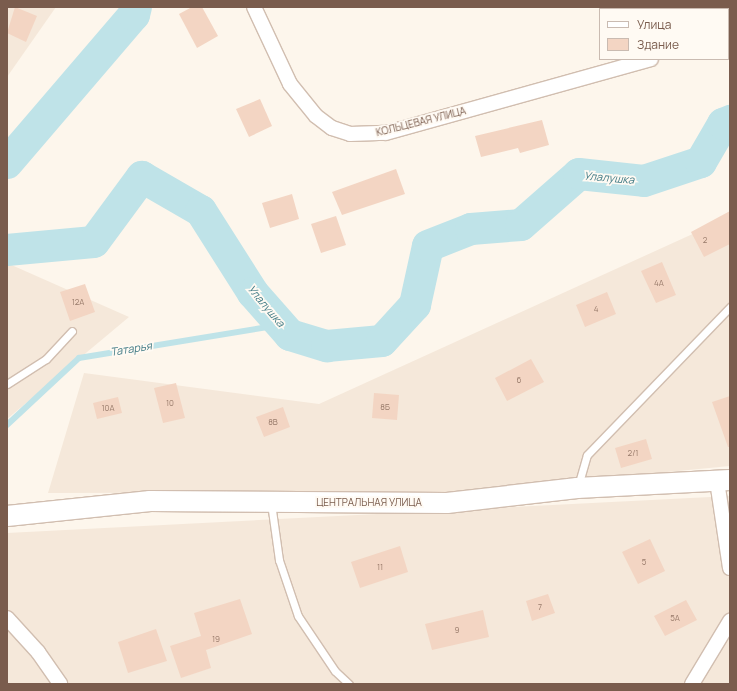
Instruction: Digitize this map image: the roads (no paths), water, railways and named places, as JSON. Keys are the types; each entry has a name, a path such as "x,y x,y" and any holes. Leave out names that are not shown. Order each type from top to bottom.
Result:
{"street":[{"name":"КОЛЬЦЕВАЯ УЛИЦА","path":"254,7 290,84 316,116 332,128 350,134 386,133 647,60"},
{"name":"ЦЕНТРАЛЬНАЯ УЛИЦА","path":"7,516 150,501 271,503 447,502 577,488 723,481"},
{"path":"723,481 730,568"},
{"path":"7,618 38,652 60,684"},
{"path":"692,684 730,621"}],"lane":[{"path":"577,488 586,455 730,307"},
{"path":"7,384 46,359 72,331"},
{"path":"271,503 279,560 298,616 335,671 349,684"}],"waterway":[{"name":"Улалушка","path":"7,163 134,15 136,7"},
{"name":"Улалушка","path":"7,250 94,242 142,177 201,211 253,293 290,335 327,346 382,341 415,305 428,246 471,229 521,225 579,174 644,181 701,162 723,124 730,121"},
{"name":"Татарья","path":"7,425 79,358 281,325"}]}
